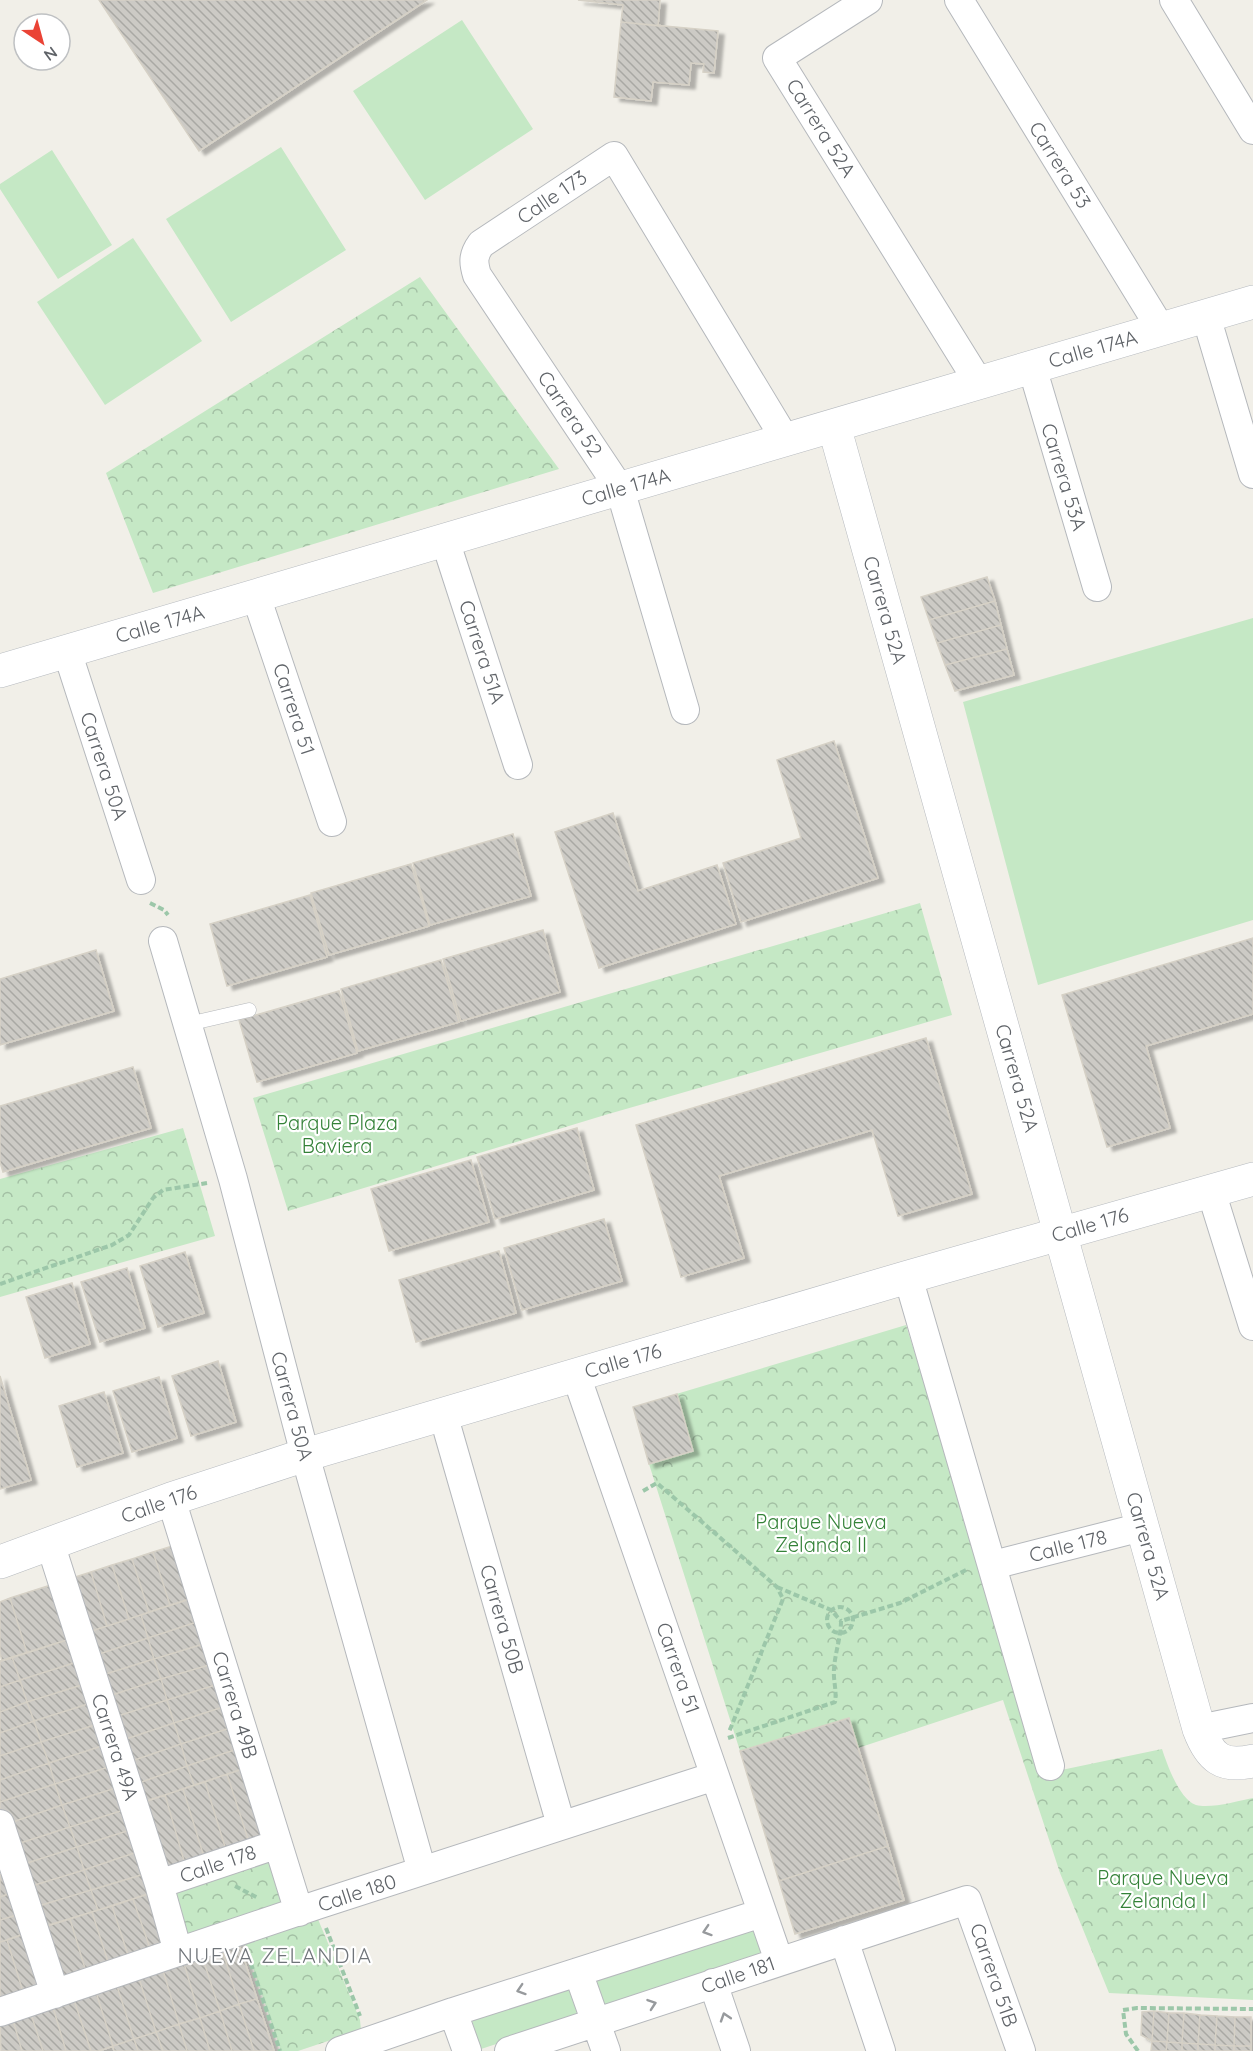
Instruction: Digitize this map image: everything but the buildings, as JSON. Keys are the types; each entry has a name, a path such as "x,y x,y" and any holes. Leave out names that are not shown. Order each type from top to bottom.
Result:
{"street":[{"name":"Carrera 52A","path":"868,0 777,58 979,383"},
{"name":"Carrera 53","path":"959,0 1161,329"},
{"path":"1174,0 1253,130"},
{"name":"Calle 173","path":"491,238 614,156 784,440"},
{"name":"Carrera 52","path":"491,238 481,244 475,253 473,263 477,275 620,489 685,710"},
{"name":"Calle 174A","path":"0,671 1253,302"},
{"path":"1206,316 1253,474"},
{"name":"Carrera 53A","path":"1032,368 1097,587"},
{"name":"Carrera 52A","path":"834,426 1199,1729 1205,1745 1214,1756 1227,1764 1253,1761"},
{"name":"Carrera 51A","path":"445,540 518,765"},
{"name":"Carrera 51","path":"256,596 332,822"},
{"name":"Carrera 50A","path":"67,651 141,880"},
{"name":"Carrera 50A","path":"163,941 233,1179 305,1455 422,1871"},
{"name":"Calle 176","path":"0,1562 171,1499 305,1455 908,1277 1253,1179"},
{"path":"1211,1191 1253,1326"},
{"path":"908,1277 1050,1766"},
{"name":"Carrera 51","path":"576,1375 716,1743 715,1776 779,1961"},
{"name":"Carrera 50B","path":"443,1414 561,1825"},
{"name":"Carrera 49B","path":"171,1499 299,1912"},
{"name":"Calle 178","path":"992,1561 1142,1527"},
{"name":"Carrera 49A","path":"50,1543 159,1884 178,1953"},
{"path":"1199,1729 1253,1718"},
{"name":"Calle 180","path":"0,2012 715,1776"},
{"path":"0,1824 55,1994"},
{"name":"Calle 178","path":"159,1884 278,1844"},
{"name":"Calle 181","path":"509,2051 968,1900"},
{"name":"Carrera 51B","path":"968,1900 1021,2051"},
{"path":"340,2051 453,2012 762,1913"},
{"path":"844,1940 881,2051"},
{"path":"578,1972 606,2051"},
{"path":"713,1983 736,2051"},
{"path":"453,2012 467,2051"}],"lane":[{"path":"188,1024 249,1010"}],"path":[{"path":"141,880 151,905 164,910 171,918 171,930 163,941"},
{"path":"0,1284 112,1245 129,1235 153,1198 164,1190 233,1179"},
{"path":"657,1484 777,1587 831,1610 841,1621 841,1634 834,1669 836,1702 716,1743"},
{"path":"841,1621 900,1604 992,1561"},
{"path":"716,1743 783,1599 777,1587"},
{"path":"836,1607 845,1608 853,1617 852,1625 847,1632 841,1634 832,1632 827,1625 827,1617 836,1607"},
{"path":"203,1870 256,1897 299,1912 361,2018"},
{"path":"241,1932 280,2051"},
{"path":"1138,2051 1126,2034 1123,2010 1137,2008 1253,2009"}],"green space":[{"path":"462,20 533,129 425,200 353,91"},
{"path":"281,147 346,250 231,322 166,219"},
{"path":"52,150 112,245 58,279 0,189 0,184"},
{"path":"133,238 202,341 105,405 37,302"},
{"path":"420,277 559,469 153,593 106,473"},
{"path":"1253,618 1253,920 1038,985 963,702"},
{"name":"Parque Plaza Baviera","path":"920,903 952,1015 605,1115 288,1211 253,1098"},
{"path":"183,1128 215,1236 0,1297 0,1179"},
{"name":"Parque Nueva Zelanda II","path":"906,1325 1047,1773 1162,1749 1179,1789 1196,1805 1216,1805 1253,1798 1253,2000 1109,1993 1060,1873 1003,1700 858,1748 849,1718 740,1751 633,1407"},
{"path":"276,1855 292,1908 188,1944 170,1890"},
{"path":"315,1912 360,2020 361,2030 298,2051 281,2051 243,1938"},
{"path":"760,1922 772,1958 602,2014 590,1978"},
{"path":"569,1986 578,2017 481,2049 471,2018"}],"district":[{"name":"NUEVA ZELANDIA","path":"275,1956"}],"park label":[{"name":"Parque Nueva Zelanda I","path":"1163,1890"}]}
